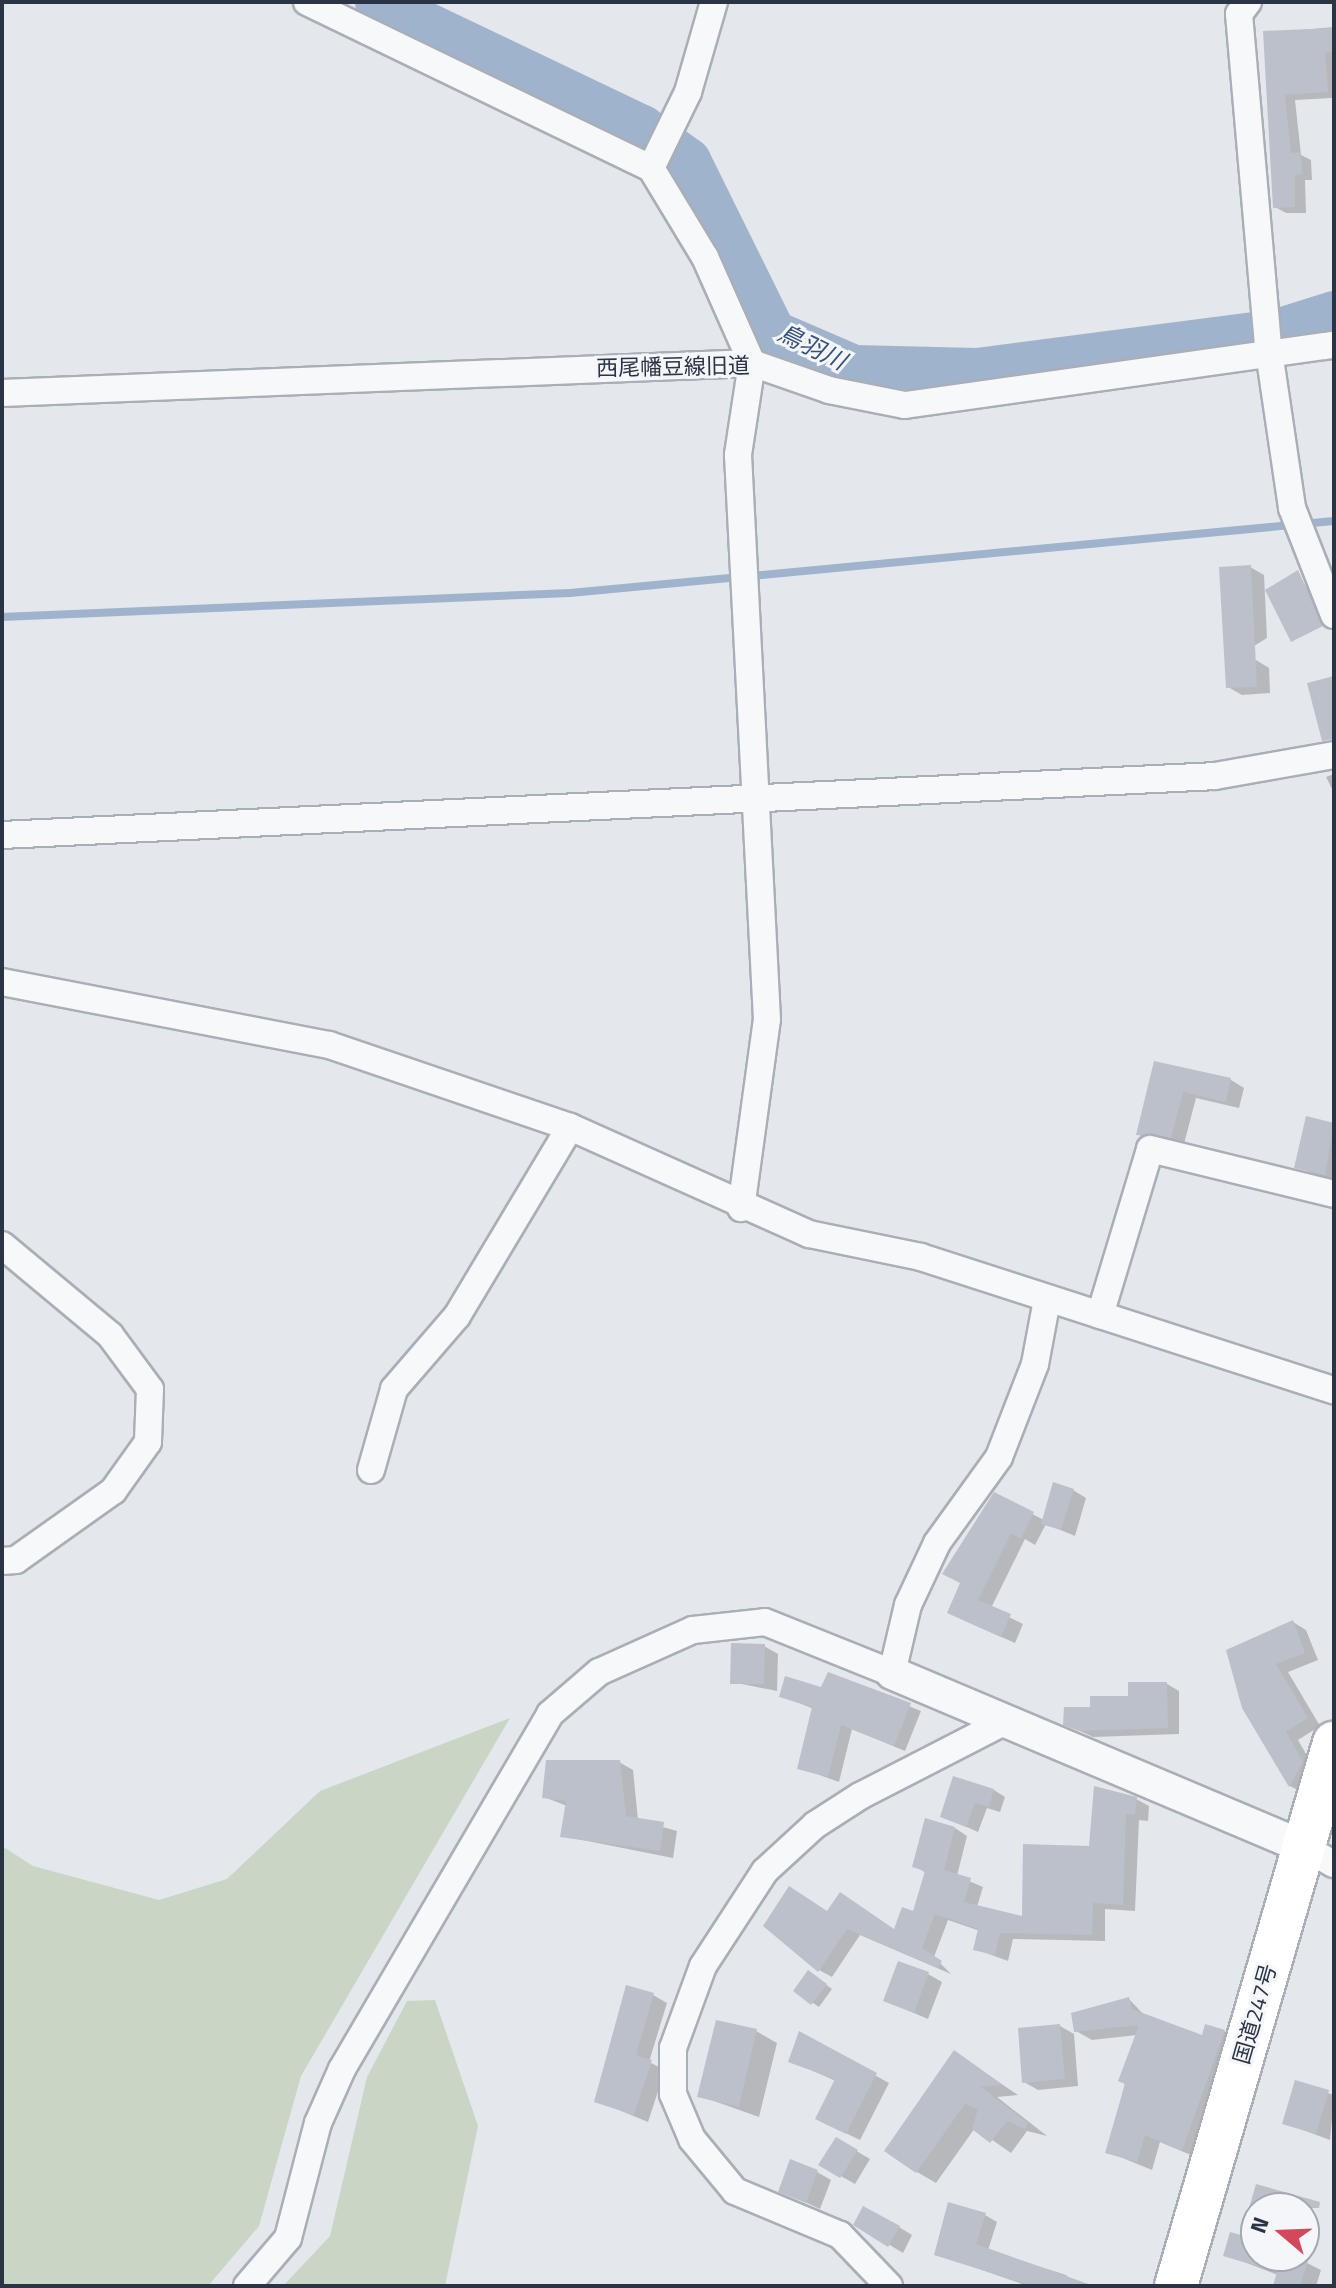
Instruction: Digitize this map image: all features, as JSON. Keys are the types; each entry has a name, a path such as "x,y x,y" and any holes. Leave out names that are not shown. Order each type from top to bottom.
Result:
{"highway":[{"name":"国道247号","path":"1176,2286 1319,1855 1334,1743"}],"street":[{"path":"307,2 652,167 705,257 752,363 738,455 767,1019 741,1208"},
{"path":"652,167 688,92 714,2"},
{"path":"1248,2 1239,14 1269,341 1292,508 1334,615"},
{"name":"西尾幡豆線旧道","path":"2,393 752,363 905,405 1269,341 1334,345"},
{"path":"2,835 754,802 1215,776 1334,755"},
{"path":"2,982 329,1045 570,1127 741,1208 1100,1315 1334,1390"},
{"path":"371,1470 394,1389 457,1316 570,1127"},
{"path":"1100,1315 1150,1149 1334,1194"},
{"path":"2,1245 110,1335 150,1389 148,1442 113,1491 16,1560 2,1561"},
{"path":"892,1673 908,1605 937,1543 999,1457 1035,1364 1047,1300"},
{"path":"247,2286 288,2238 318,2123 342,2069 550,1714 599,1672 693,1630 765,1622 1319,1855"},
{"path":"889,2286 840,2235 735,2191 692,2139 673,2094 673,2048 703,1966 765,1871 815,1825 860,1796 1006,1721"}],"green space":[{"path":"510,1718 301,2076 259,2226 208,2286 2,2286 2,1846 33,1866 159,1900 227,1879 320,1791"},
{"path":"435,2000 478,2126 445,2286 283,2286 330,2236 367,2077 407,2001"}],"building":[{"path":"1334,28 1334,51 1325,53 1328,92 1285,95 1291,153 1301,152 1302,174 1295,175 1295,207 1273,208 1263,31"},
{"path":"1251,565 1257,687 1226,688 1219,567"},
{"path":"1298,570 1323,626 1291,642 1265,590"},
{"path":"1334,676 1334,739 1322,741 1307,683"},
{"path":"1154,1061 1231,1078 1226,1102 1183,1092 1171,1138 1136,1135"},
{"path":"1306,1116 1334,1123 1325,1175 1294,1168"},
{"path":"1053,1482 1074,1489 1061,1530 1041,1524"},
{"path":"994,1492 1034,1512 1021,1539 1011,1533 978,1600 1011,1614 1001,1637 947,1613 960,1583 942,1574"},
{"path":"1293,1620 1305,1653 1276,1664 1308,1718 1286,1732 1303,1762 1289,1787 1242,1708 1226,1650"},
{"path":"731,1643 765,1644 764,1684 730,1684"},
{"path":"828,1672 911,1703 894,1746 841,1725 828,1777 797,1769 812,1707 779,1697 785,1676 821,1687"},
{"path":"1128,1682 1167,1682 1168,1728 1079,1731 1063,1725 1064,1707 1090,1707 1090,1696 1128,1696"},
{"path":"546,1760 620,1760 626,1816 664,1822 660,1851 560,1837 566,1801 542,1798"},
{"path":"953,1776 994,1789 989,1807 975,1803 966,1827 940,1817"},
{"path":"1094,1786 1137,1797 1135,1815 1126,1814 1123,1905 1093,1903 1092,1935 1000,1933 995,1955 973,1950 978,1929 935,1914 922,1948 942,1961 938,1968 847,1929 818,1972 763,1926 789,1886 827,1911 840,1892 894,1929 902,1907 913,1911 925,1871 912,1867 925,1818 955,1827 944,1870 971,1878 964,1902 1022,1916 1023,1844 1089,1846"},
{"path":"898,1961 929,1972 914,2013 883,2001"},
{"path":"808,1970 827,1984 811,2005 793,1991"},
{"path":"626,1985 654,1993 636,2055 652,2060 634,2115 594,2102"},
{"path":"1129,1997 1132,2009 1202,2035 1205,2024 1225,2030 1182,2151 1145,2135 1137,2162 1105,2153 1125,2084 1118,2081 1139,2025 1074,2032 1071,2013"},
{"path":"716,2020 757,2029 739,2107 697,2097"},
{"path":"1060,2024 1065,2079 1022,2083 1018,2028"},
{"path":"799,2031 877,2073 846,2134 815,2119 835,2079 788,2062"},
{"path":"954,2050 1003,2085 981,2087 1028,2123 1025,2129 1007,2121 990,2143 972,2129 978,2109 965,2104 916,2173 884,2151"},
{"path":"1295,2080 1329,2090 1316,2134 1282,2124"},
{"path":"836,2137 858,2150 840,2178 818,2165"},
{"path":"790,2159 818,2170 806,2203 778,2192"},
{"path":"1256,2184 1284,2192 1254,2192"},
{"path":"948,2202 986,2213 976,2244 1094,2286 1033,2286 934,2255"},
{"path":"863,2206 900,2226 888,2247 853,2225"},
{"path":"1230,2232 1240,2235 1240,2261 1223,2256"},
{"path":"1277,2272 1304,2272 1300,2286 1273,2286"}],"waterway":[{"name":"鳥羽川","path":"378,2 642,128 688,161 773,333 854,368 977,371 1277,332 1334,314"},
{"path":"2,617 570,593 1334,521"}]}
